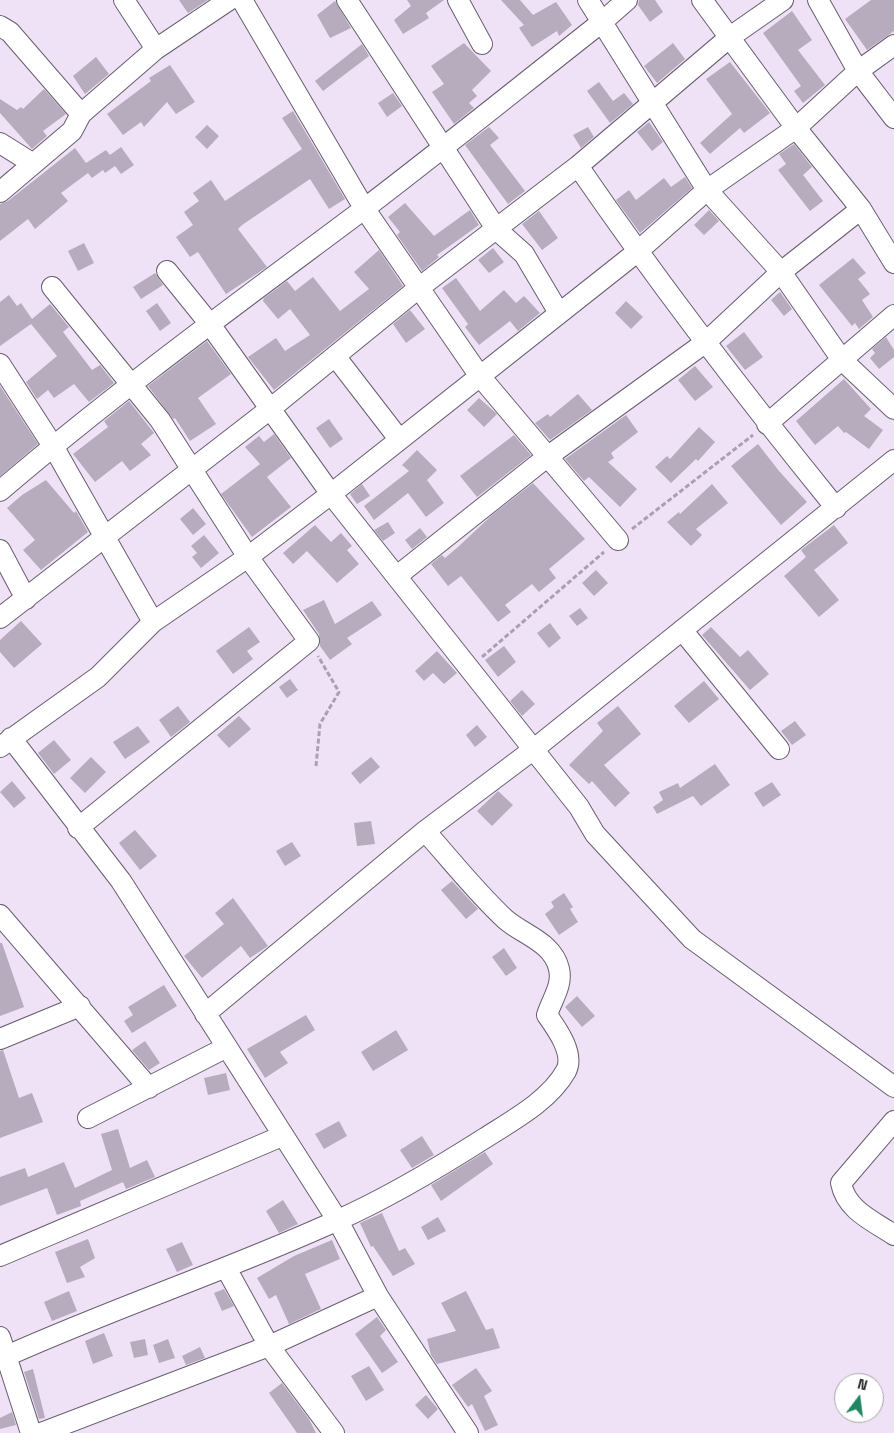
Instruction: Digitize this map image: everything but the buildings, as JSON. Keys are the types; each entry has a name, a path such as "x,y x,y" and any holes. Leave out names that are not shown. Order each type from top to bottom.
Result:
{"street":[{"path":"124,0 156,50"},
{"path":"0,192 72,131 81,114 156,50 229,0"},
{"path":"242,0 364,208 479,375 618,540"},
{"path":"346,0 444,146 497,230 524,254 559,313"},
{"path":"458,0 482,44"},
{"path":"588,0 707,190 781,272 842,360 894,409"},
{"path":"0,491 53,446 209,323 364,208 602,22 627,0"},
{"path":"702,0 796,128 861,209 894,263"},
{"path":"0,618 270,409 420,287 497,230 578,166 730,37 783,0"},
{"path":"818,0 858,71 894,118"},
{"path":"0,26 10,32 81,114"},
{"path":"468,1433 378,1296 338,1221 121,881 5,743 98,677 153,622 248,557 331,494 479,375 637,252 707,190 796,128 858,71 894,45"},
{"path":"0,143 32,163"},
{"path":"578,166 637,252 768,424 836,508"},
{"path":"396,576 548,457 706,342 781,272 861,209"},
{"path":"167,271 209,323 331,494 534,749 579,807 595,834 692,939 894,1086"},
{"path":"52,287 133,384 160,420 248,557 308,641 78,828"},
{"path":"768,424 894,315"},
{"path":"335,356 399,439"},
{"path":"0,364 53,446 153,622"},
{"path":"205,1014 425,831 534,749 894,460"},
{"path":"0,550 26,599"},
{"path":"682,630 779,750"},
{"path":"31,1433 2,1351 226,1268 338,1221 445,1164 528,1111 549,1091 567,1069 566,1050 559,1032 547,1016 552,998 561,984 559,968 550,950 505,920 425,831"},
{"path":"0,914 149,1088"},
{"path":"0,1039 80,1006"},
{"path":"88,1118 226,1048"},
{"path":"894,1121 842,1183 844,1197 855,1209 894,1235"},
{"path":"0,1256 282,1136"},
{"path":"226,1268 269,1346 334,1433"},
{"path":"41,1433 269,1346 378,1296"}],"path":[{"path":"308,641 339,692 320,724 316,766"}]}
